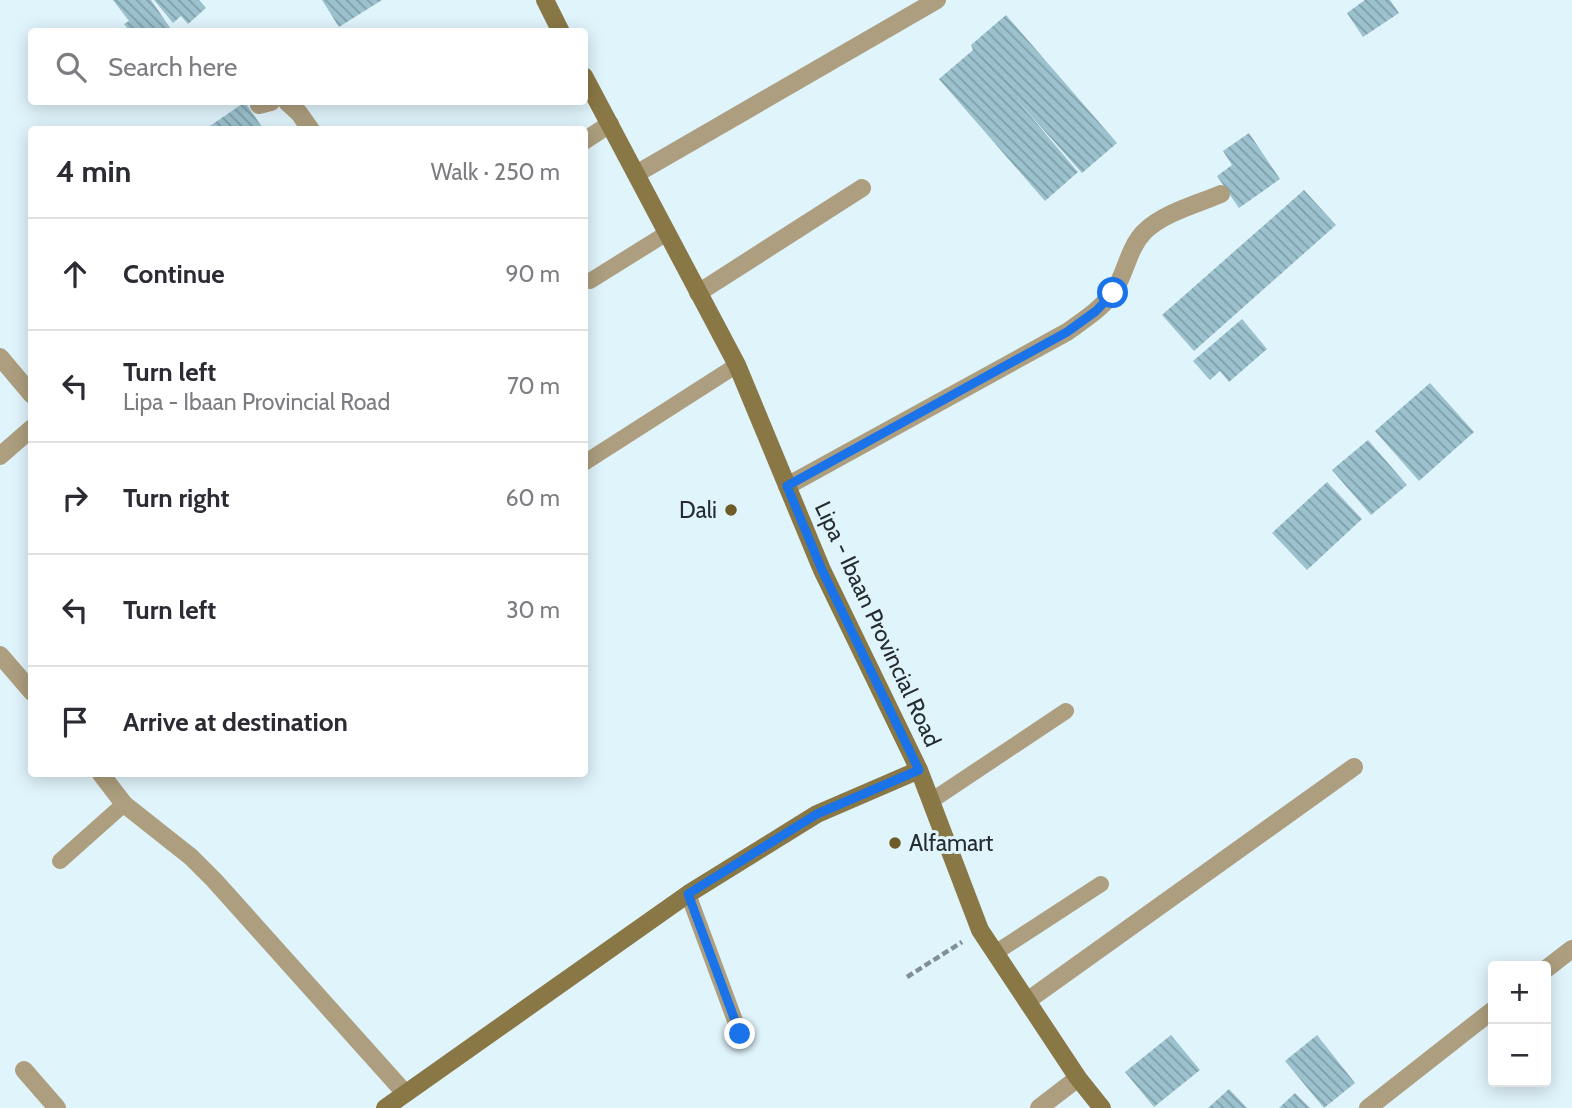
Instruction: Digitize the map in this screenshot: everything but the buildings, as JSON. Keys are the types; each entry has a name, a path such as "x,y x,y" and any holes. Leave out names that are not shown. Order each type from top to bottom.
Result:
{"main road":[{"path":"545,0 559,28"},
{"name":"Lipa - Ibaan Provincial Road","path":"588,83 737,365 822,570 919,770 980,930 1078,1078 1102,1108"},
{"path":"385,1108 688,894 817,814 919,770"}],"street":[{"path":"636,174 937,0"},
{"path":"290,105 308,126"},
{"path":"588,138 610,124"},
{"path":"698,293 862,188"},
{"path":"787,486 1067,332 1096,311 1113,293 1131,249 1145,231 1163,219 1221,194"},
{"path":"0,357 28,390"},
{"path":"0,456 28,432"},
{"path":"0,655 28,687"},
{"path":"1027,1001 1354,767"},
{"path":"103,777 124,804 191,857 214,880 405,1093"},
{"path":"1551,965 1572,949"},
{"path":"1368,1108 1488,1014"},
{"path":"24,1070 57,1108"},
{"path":"1039,1108 1078,1078"}],"lane":[{"path":"590,281 667,233"},
{"path":"588,460 737,365"},
{"path":"931,801 1066,711"},
{"path":"60,861 124,804"},
{"path":"995,953 1101,884"},
{"path":"688,894 740,1034"}],"path":[{"path":"908,977 980,930"}],"place":[{"name":"Dali","path":"731,510"},
{"name":"Alfamart","path":"895,843"}],"route":[{"path":"740,1034 688,894 817,814 919,770 822,570 787,486 1067,332 1096,311 1113,293"}]}
